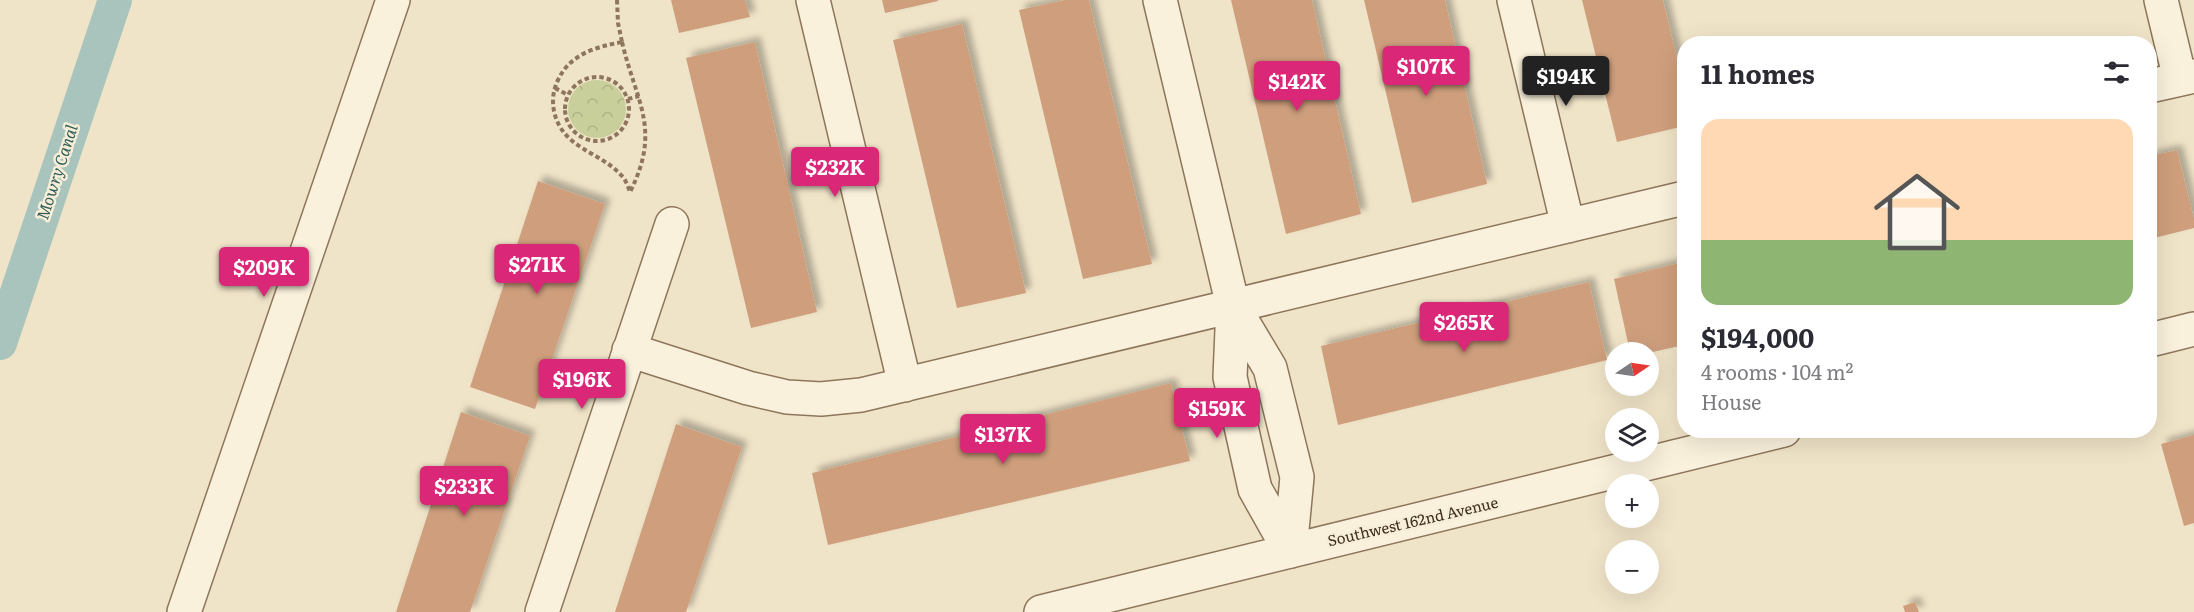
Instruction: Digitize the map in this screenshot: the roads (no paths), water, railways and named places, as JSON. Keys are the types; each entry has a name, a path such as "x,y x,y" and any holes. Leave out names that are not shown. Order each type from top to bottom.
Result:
{"street":[{"path":"184,612 393,0"},
{"path":"813,0 905,385"},
{"path":"1160,0 1233,306 1230,377 1255,489 1290,551"},
{"path":"1514,0 1568,226"},
{"path":"2161,0 2174,80"},
{"path":"629,350 747,388 787,397 821,399 861,395 1677,200"},
{"path":"542,612 672,224"},
{"path":"1233,306 1270,368 1297,477 1290,551"},
{"path":"2157,338 2194,329"},
{"name":"Southwest 162nd Avenue","path":"1041,612 1751,438"}],"waterway":[{"name":"Mowry Canal","path":"0,343 115,0"}]}
